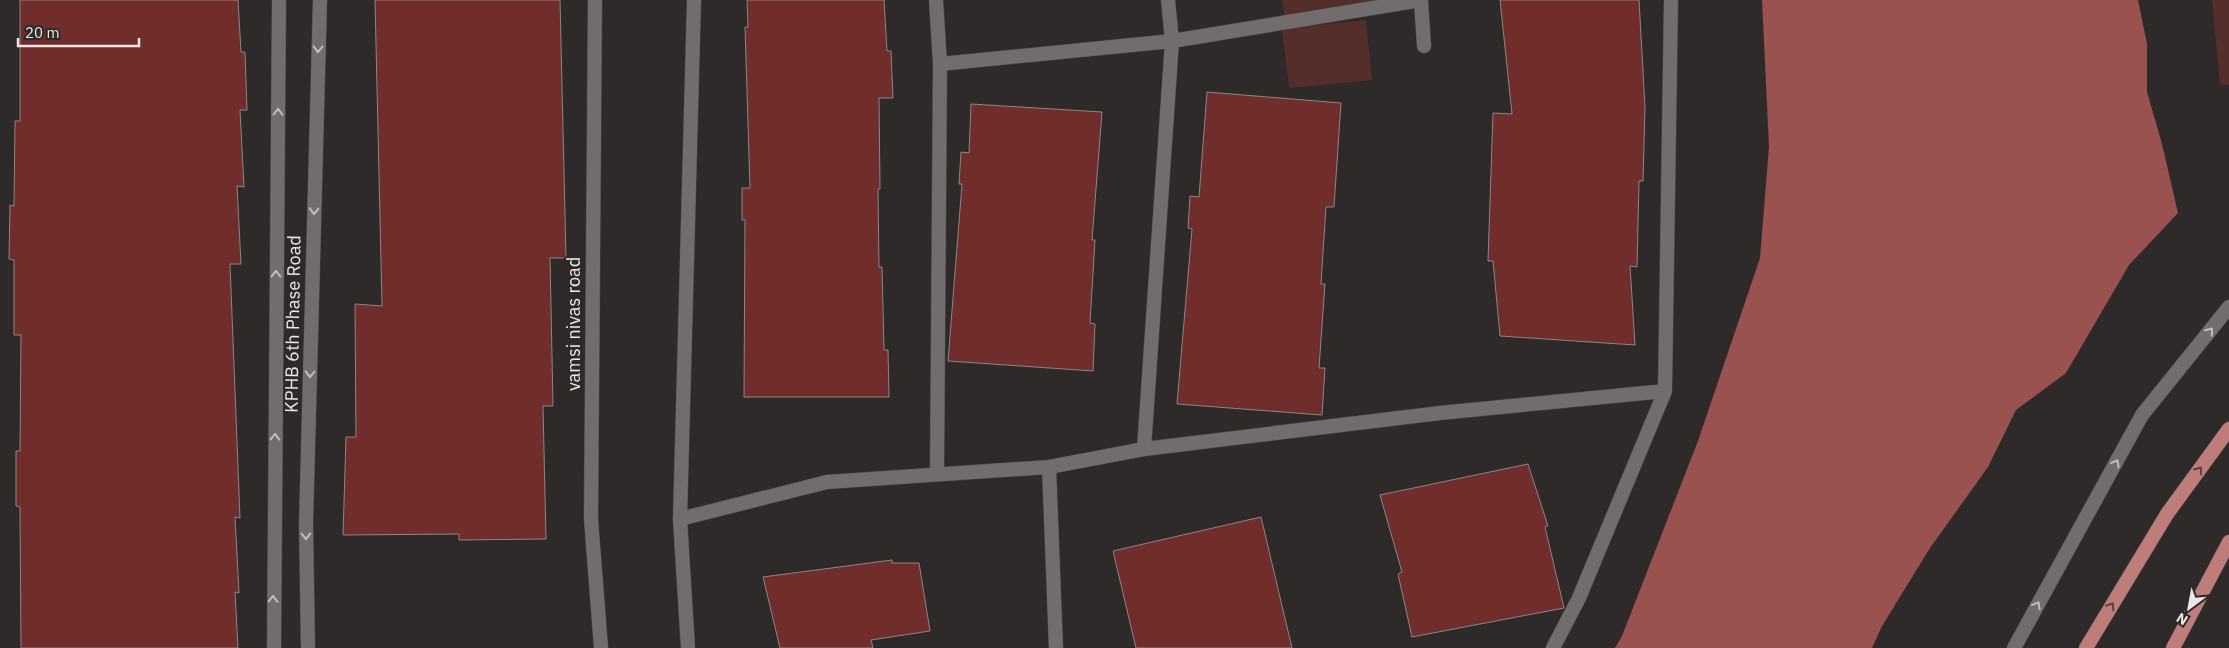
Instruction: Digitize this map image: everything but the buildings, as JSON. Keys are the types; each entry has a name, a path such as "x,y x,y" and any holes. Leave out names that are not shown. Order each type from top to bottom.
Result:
{"main road":[{"path":"2086,648 2167,514 2229,428"},
{"path":"2173,648 2229,542"}],"street":[{"name":"KPHB 6th Phase Road","path":"274,648 279,0"},
{"name":"KPHB 6th Phase Road","path":"308,648 306,524 320,0"},
{"name":"vamsi nivas road","path":"595,0 591,519 601,648"},
{"path":"688,648 680,519 694,0"},
{"path":"936,0 940,64 937,473"},
{"path":"1144,449 1172,41 1168,0"},
{"path":"1553,648 1579,598 1665,391 1671,0"},
{"path":"940,64 1172,41 1421,1 1424,46"},
{"path":"2014,648 2142,415 2229,307"},
{"path":"680,519 827,482 937,473 1049,467 1144,449 1440,413 1665,391"},
{"path":"1049,467 1056,648"}],"shaded area":[{"path":"1282,0 1375,0 1375,4 1285,18"},
{"path":"1762,0 2138,0 2147,44 2147,92 2162,144 2178,213 2129,265 2066,373 2016,410 1988,467 1930,548 1882,626 1872,648 1615,648 1622,636 1698,441 1760,258 1769,147"},
{"path":"2212,0 2229,0 2229,85 2220,85"},
{"path":"1366,20 1372,80 1289,88 1282,29"}]}
